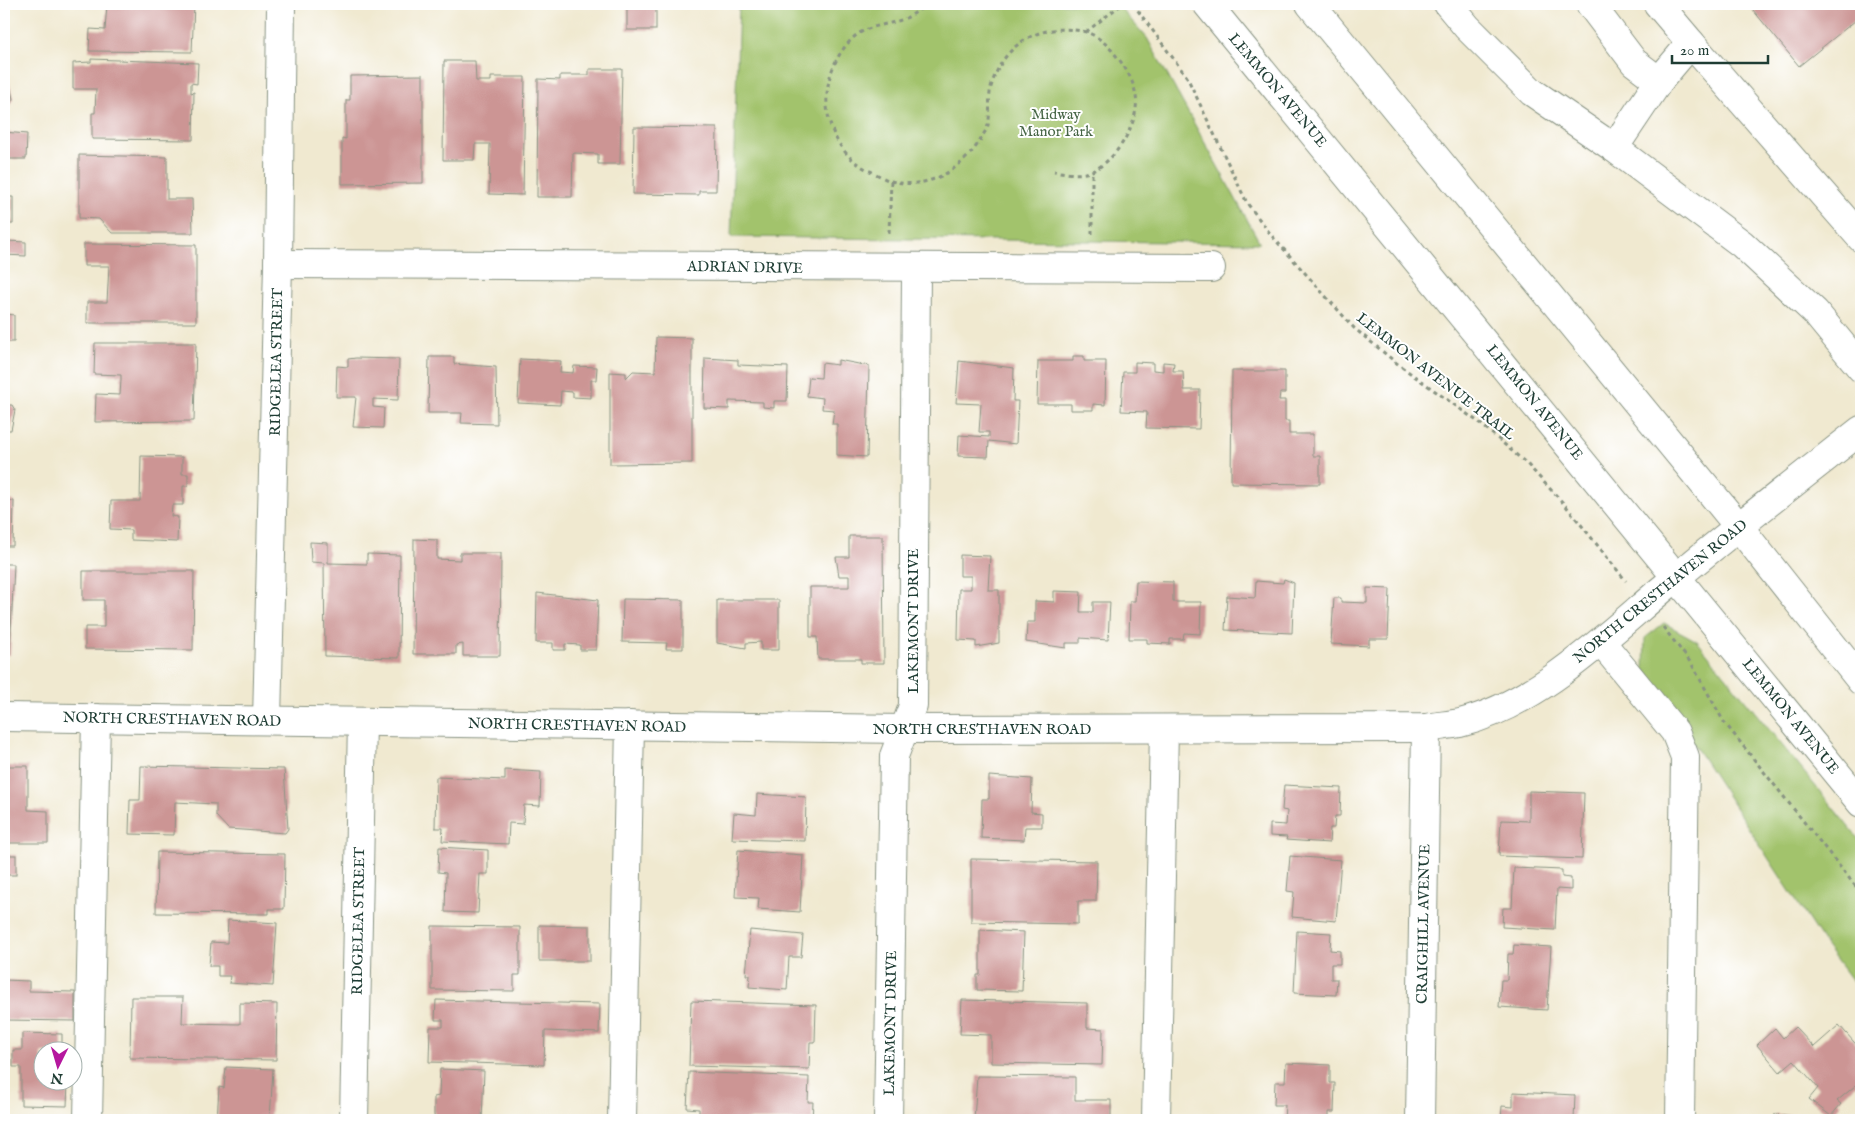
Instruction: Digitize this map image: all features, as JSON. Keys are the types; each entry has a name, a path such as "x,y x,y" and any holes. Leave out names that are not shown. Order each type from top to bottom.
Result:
{"street":[{"name":"RIDGELEA STREET","path":"268,720 278,264 281,4"},
{"name":"LEMMON AVENUE","path":"1207,4 1861,803"},
{"path":"1310,4 1739,527 1861,681"},
{"path":"1448,4 1532,92 1614,148 1742,244 1815,312 1861,368"},
{"path":"1590,4 1634,62 1659,81"},
{"path":"1658,4 1861,238"},
{"path":"1614,148 1659,81 1691,44"},
{"name":"ADRIAN DRIVE","path":"278,264 916,269 1211,268"},
{"name":"LAKEMONT DRIVE","path":"888,1120 894,756 913,706 916,269"},
{"name":"NORTH CRESTHAVEN ROAD","path":"4,717 904,728 1426,728 1461,722 1504,706 1546,682 1601,642 1677,576 1861,430"},
{"path":"1601,642 1675,732 1684,757 1680,1120"},
{"path":"88,1120 96,718"},
{"name":"RIDGELEA STREET","path":"354,1120 362,722"},
{"path":"622,1120 630,725"},
{"name":"CRAIGHILL AVENUE","path":"1420,1120 1426,728"},
{"path":"1156,1120 1164,729"}],"path":[{"path":"929,4 904,18 877,24 853,38 834,64 826,91 828,121 841,148 861,167 892,181 921,182 951,172 973,153 988,126 991,88 1003,57 1022,39 1051,30 1086,32 1106,44 1126,68 1136,97 1131,129 1114,155 1092,171 1071,174 1054,171"},
{"path":"1086,32 1122,4"},
{"name":"LEMMON AVENUE TRAIL","path":"1133,4 1188,77 1247,202 1272,236 1354,328 1399,365 1481,424 1527,464 1566,506 1626,582"},
{"path":"1092,171 1092,234"},
{"path":"889,233 892,181"},
{"path":"1663,627 1691,663 1724,722 1861,893"}],"green space":[{"name":"Midway Manor Park","path":"739,4 1117,4 1147,38 1260,243 731,237"},
{"path":"1664,623 1697,641 1861,842 1861,993 1825,945 1644,668 1645,638"}],"building":[{"path":"107,4 194,4 192,52 89,51 90,29 105,30"},
{"path":"627,4 656,4 656,30 627,30"},
{"path":"1748,4 1861,4 1861,16 1799,66"},
{"path":"4,32 7,32 6,67 4,67"},
{"path":"91,59 198,63 197,84 191,83 191,93 194,92 193,140 92,139 92,113 95,113 96,89 73,89 73,63 91,62"},
{"path":"444,61 475,61 476,81 491,81 491,77 525,77 523,195 489,194 490,144 475,144 474,160 443,160"},
{"path":"589,69 622,69 620,164 598,164 598,154 573,153 572,197 537,197 538,79 560,80 560,75 589,75"},
{"path":"423,75 423,183 342,184 342,138 346,139 346,100 350,100 350,76"},
{"path":"4,76 8,77 13,99 6,111 5,117"},
{"path":"634,127 717,128 716,191 699,191 699,195 633,194"},
{"path":"4,132 27,134 26,159 4,159"},
{"path":"79,155 167,157 167,199 192,199 193,233 112,233 99,219 79,218"},
{"path":"4,173 7,174 6,197 13,197 13,224 6,224 6,241 26,242 26,256 4,255"},
{"path":"84,244 196,245 196,323 87,323 87,302 107,302 109,266 84,266"},
{"path":"4,298 7,300 7,314 14,315 14,342 4,342"},
{"path":"656,337 692,338 692,463 610,464 610,372 626,373 626,378 633,371 655,372"},
{"path":"95,343 196,343 194,421 95,422 96,394 120,395 121,375 94,374"},
{"path":"1073,356 1084,356 1084,361 1106,361 1105,405 1093,404 1093,410 1071,410 1071,404 1037,404 1038,361 1073,361"},
{"path":"429,357 454,357 454,364 496,367 497,424 461,423 462,413 428,413"},
{"path":"705,358 738,360 738,365 788,367 787,401 774,401 774,408 763,407 763,402 729,401 729,409 704,408"},
{"path":"348,359 399,359 398,400 373,399 373,407 384,408 383,428 353,427 356,397 336,397 337,366 348,367"},
{"path":"520,359 561,361 560,372 573,373 574,366 597,367 596,380 591,380 591,398 573,397 573,392 561,391 560,405 518,403"},
{"path":"838,360 869,366 867,457 837,455 837,424 832,424 834,410 822,409 823,398 807,396 809,377 821,378 822,363 838,365"},
{"path":"959,361 1014,368 1013,401 1018,401 1016,444 989,441 988,457 958,456 959,435 989,437 989,432 979,432 981,404 956,403"},
{"path":"1135,362 1153,363 1153,370 1163,371 1163,362 1174,363 1173,371 1183,371 1184,390 1200,390 1199,429 1146,428 1147,412 1121,411 1123,372 1135,372"},
{"path":"1232,371 1285,371 1285,393 1280,393 1279,400 1285,400 1285,421 1289,421 1289,434 1313,434 1313,456 1320,456 1320,484 1231,483"},
{"path":"4,405 12,405 15,410 11,430 4,430"},
{"path":"141,456 182,457 182,474 188,474 188,486 183,486 183,505 172,505 171,516 178,517 177,542 131,540 131,530 110,529 111,501 140,501"},
{"path":"4,500 14,501 13,546 4,546"},
{"path":"849,536 883,536 884,663 861,663 861,659 818,659 817,637 810,637 810,587 849,587 849,576 839,576 836,557 849,557"},
{"path":"414,539 437,540 437,559 460,560 460,553 501,553 500,656 463,656 463,644 456,645 456,654 413,654"},
{"path":"310,542 328,543 328,563 367,564 367,554 400,555 399,658 325,656 324,563 311,562"},
{"path":"960,555 990,556 988,590 999,590 999,643 976,647 976,641 958,640 959,589 971,589 971,576 960,576"},
{"path":"4,564 14,564 10,655 4,655"},
{"path":"83,571 194,571 193,650 85,649 85,627 104,627 104,600 83,600"},
{"path":"1284,579 1294,583 1292,633 1225,630 1227,596 1255,598 1256,581 1283,583"},
{"path":"1136,581 1173,582 1173,602 1201,602 1200,634 1184,633 1183,639 1170,639 1170,644 1147,643 1147,639 1129,639 1130,601 1135,601"},
{"path":"1367,588 1390,589 1388,639 1369,639 1369,646 1331,644 1334,598 1341,598 1341,602 1367,603"},
{"path":"1054,591 1081,592 1080,612 1093,612 1093,602 1110,602 1108,640 1080,638 1080,643 1066,643 1066,648 1026,642 1027,622 1035,622 1035,601 1054,602"},
{"path":"537,593 598,600 596,650 580,650 580,645 565,644 565,650 553,650 553,643 536,643"},
{"path":"623,599 683,600 683,649 666,649 667,643 622,642"},
{"path":"717,600 779,600 779,650 761,650 761,642 746,643 746,648 717,643"},
{"path":"4,766 28,766 28,810 48,811 48,843 4,843"},
{"path":"141,766 284,769 288,829 285,833 228,829 216,816 216,804 175,802 174,835 129,834 130,800 140,800"},
{"path":"505,770 541,772 540,806 524,805 523,824 509,823 508,844 442,841 443,828 435,828 436,777 505,780"},
{"path":"989,776 1032,779 1031,812 1042,813 1042,827 1025,827 1024,840 981,838 982,799 989,799"},
{"path":"1284,785 1341,788 1340,816 1335,816 1334,828 1330,828 1329,843 1286,840 1287,837 1270,836 1270,824 1286,825 1287,811 1282,810"},
{"path":"1529,791 1584,793 1582,859 1499,856 1501,820 1529,821"},
{"path":"757,794 806,797 805,841 732,839 734,813 756,815"},
{"path":"439,847 488,850 488,874 480,874 478,913 445,912 446,873 438,872"},
{"path":"738,850 803,855 800,912 758,909 759,898 735,897"},
{"path":"157,852 285,854 284,909 269,909 269,914 156,913"},
{"path":"4,855 16,855 16,875 4,875"},
{"path":"1290,856 1341,860 1336,921 1292,917 1294,892 1287,891"},
{"path":"971,859 1097,861 1096,901 1078,901 1078,924 971,922"},
{"path":"1514,868 1562,870 1562,877 1571,878 1571,890 1557,889 1555,930 1502,927 1503,908 1512,908"},
{"path":"228,920 277,923 273,986 229,983 230,976 218,976 218,966 209,966 211,942 227,943"},
{"path":"539,925 590,926 590,961 539,961"},
{"path":"432,926 520,927 520,975 514,975 514,991 432,990"},
{"path":"750,930 803,935 801,957 789,957 787,990 749,987 750,975 746,975"},
{"path":"980,930 1024,932 1022,991 977,990 977,975 980,975"},
{"path":"1297,931 1331,933 1330,950 1340,951 1340,964 1331,964 1331,979 1337,979 1336,995 1294,993"},
{"path":"1514,945 1551,947 1547,1010 1499,1007 1501,980 1507,980 1508,954 1513,954"},
{"path":"4,980 29,981 29,991 75,992 75,1021 4,1020"},
{"path":"131,997 183,997 182,1023 240,1024 240,1003 277,1004 276,1060 130,1058"},
{"path":"436,1000 600,1004 599,1033 545,1031 544,1065 429,1062 430,1027 443,1027 443,1020 435,1020"},
{"path":"962,1000 1087,1003 1087,1028 1103,1029 1102,1065 991,1063 991,1035 960,1034"},
{"path":"691,1001 816,1005 815,1042 810,1042 809,1069 689,1066"},
{"path":"1839,1025 1861,1050 1861,1081 1837,1101 1841,1104 1831,1116 1809,1099 1818,1088 1794,1060 1780,1072 1757,1045 1775,1028 1783,1038 1795,1027 1814,1047"},
{"path":"22,1033 62,1034 62,1042 32,1042 32,1092 68,1092 67,1106 21,1105 21,1067 13,1067 13,1050 22,1050"},
{"path":"1286,1063 1330,1065 1330,1083 1335,1083 1334,1112 1329,1112 1329,1120 1284,1120 1285,1105 1274,1105 1275,1082 1285,1082"},
{"path":"226,1067 273,1069 270,1120 217,1120 219,1087 224,1088"},
{"path":"440,1069 484,1071 482,1120 437,1120 437,1117 434,1116 434,1097 439,1096"},
{"path":"689,1072 809,1077 808,1102 813,1102 812,1120 699,1120 699,1109 687,1108"},
{"path":"977,1076 1075,1077 1075,1100 1111,1100 1111,1120 974,1120"},
{"path":"1513,1092 1575,1095 1574,1120 1501,1120 1502,1106 1513,1107"},
{"path":"1775,1114 1814,1118 1814,1120 1774,1120"}]}
